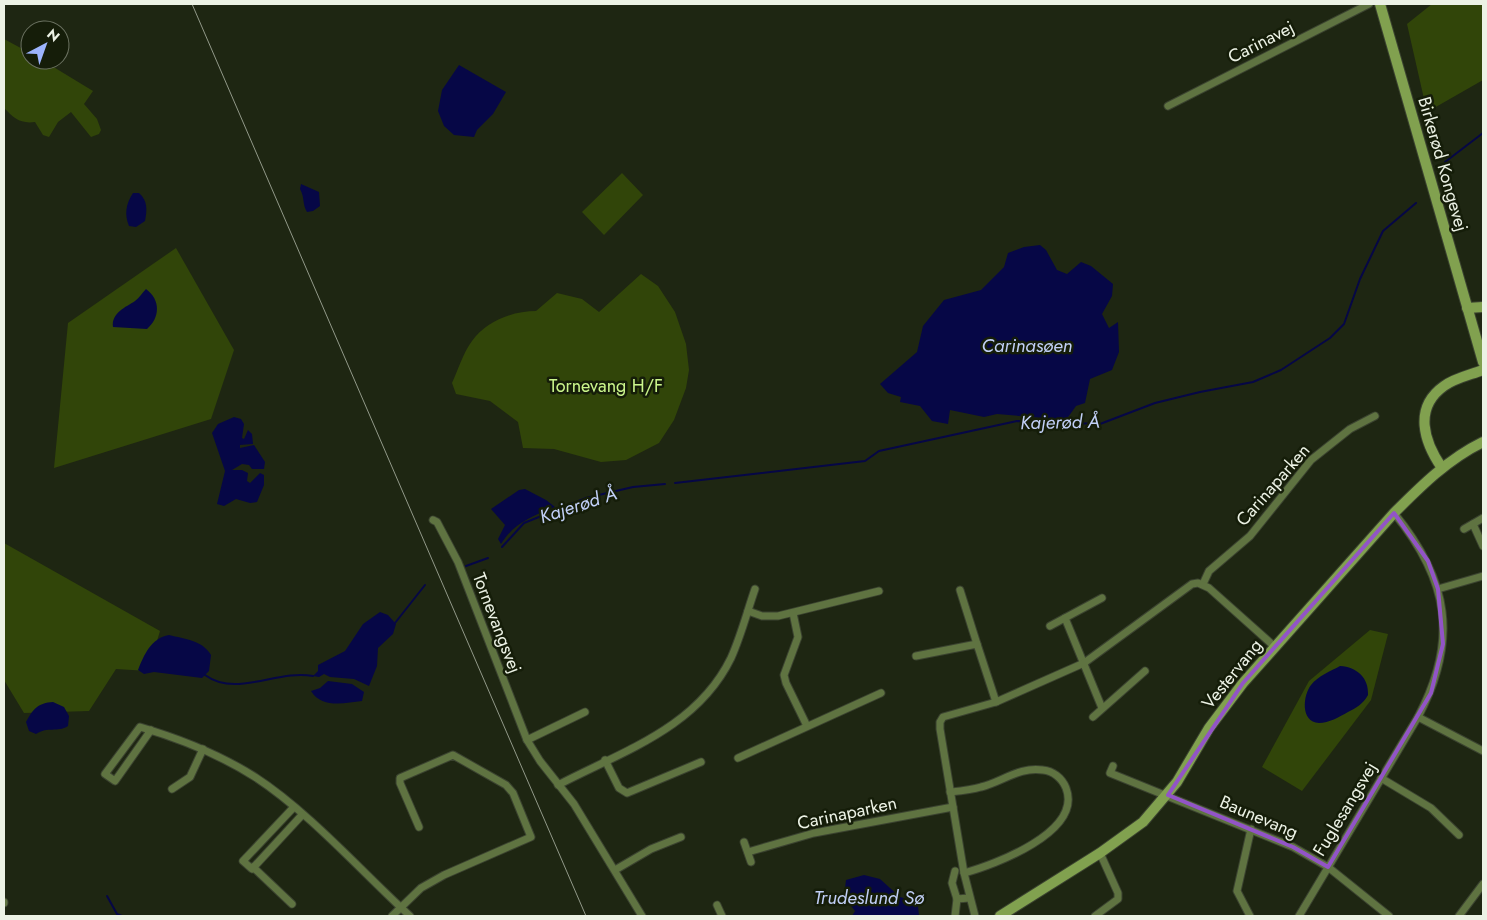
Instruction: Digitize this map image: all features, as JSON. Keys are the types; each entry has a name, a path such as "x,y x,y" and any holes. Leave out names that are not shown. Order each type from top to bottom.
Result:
{"street":[{"name":"Carinavej","path":"1168,106 1369,4"},
{"name":"Birkerød Kongevej","path":"1380,4 1483,362"},
{"path":"1467,308 1483,307"},
{"path":"1442,468 1425,435 1424,418 1429,402 1444,385 1483,370"},
{"name":"Carinaparken","path":"1203,584 1208,571 1250,536 1311,460 1350,429 1375,416"},
{"name":"Vestervang","path":"1000,916 1100,853 1143,822 1168,795 1215,720 1243,682 1394,513 1419,487 1442,468 1483,442"},
{"name":"Fuglesangsvej","path":"1298,916 1418,717 1431,693 1439,669 1443,644 1443,619 1438,589 1428,561 1394,513"},
{"path":"1464,529 1483,518"},
{"name":"Tornevangsvej","path":"433,520 438,522 458,562 527,740 540,761 574,804 642,916"},
{"path":"1473,524 1483,546"},
{"path":"1438,589 1483,576"},
{"path":"975,916 964,873 940,722 948,716 996,702 1084,663 1192,584 1203,584 1275,647"},
{"path":"558,785 658,735 694,709 720,677 731,659 755,589"},
{"path":"960,590 996,702"},
{"path":"748,611 771,617 879,591"},
{"path":"1050,626 1102,598"},
{"path":"793,613 798,637 784,675 807,726"},
{"path":"1065,618 1102,708"},
{"path":"916,656 977,644"},
{"path":"1093,716 1145,671"},
{"path":"738,758 881,693"},
{"path":"527,740 585,712"},
{"path":"1418,717 1483,752"},
{"path":"151,730 115,780 105,774 140,727 151,730 203,749 255,777 294,807 410,916"},
{"path":"172,789 190,777 203,749"},
{"path":"392,916 421,888 444,875 531,837 513,794 506,785 453,755 400,778 400,783 419,826"},
{"path":"605,760 619,788 627,793 701,762"},
{"name":"Baunevang","path":"1113,766 1110,773 1293,847 1328,867 1389,916"},
{"path":"950,792 982,787 1014,773 1033,769 1054,773 1062,780 1067,790 1068,802 1062,817 1040,839 991,866 964,873"},
{"path":"1381,778 1431,808 1459,835"},
{"path":"292,904 253,867 252,869 243,861 294,807"},
{"name":"Carinaparken","path":"748,852 814,833 953,807"},
{"path":"253,867 302,815"},
{"path":"1250,916 1238,890 1251,829"},
{"path":"615,870 651,849 681,837"},
{"path":"744,842 751,862"},
{"path":"1095,916 1118,899 1118,893 1100,853"},
{"path":"954,871 952,883 957,900 955,916"},
{"path":"1459,916 1483,884"},
{"path":"957,900 969,898"},
{"path":"717,905 722,916"}],"highlighted area":[{"path":"1394,513 1428,561 1438,589 1443,644 1431,693 1328,867 1293,847 1168,795 1243,683"}],"green space":[{"path":"1432,4 1483,4 1483,80 1427,112 1407,24"},
{"path":"4,39 20,48 20,70 58,70 93,91 84,104 97,119 101,130 99,134 91,137 71,112 58,122 49,137 43,135 35,122 18,120 4,108"},
{"path":"622,173 643,195 604,235 582,212"},
{"path":"176,248 234,350 211,419 54,468 68,323"},
{"name":"Tornevang H/F","path":"641,274 658,286 675,312 686,344 689,370 686,388 674,420 659,443 626,460 601,462 554,449 523,448 518,422 490,401 456,394 452,383 466,351 478,334 492,323 509,315 536,311 557,293 582,299 599,312"},
{"path":"4,543 160,631 148,671 116,669 89,711 24,713 4,680"},
{"path":"1370,630 1388,634 1371,700 1302,791 1262,767 1309,681"}],"water":[{"path":"459,65 506,92 493,114 477,130 474,137 454,135 444,126 438,111 442,90"},
{"path":"301,184 319,192 320,206 313,211 307,212 305,209 300,189"},
{"path":"133,193 139,193 144,199 146,206 145,221 136,227 129,226 126,213 127,205"},
{"name":"Carinasøen","path":"1040,245 1046,250 1057,270 1067,274 1081,262 1091,266 1113,284 1112,296 1102,314 1109,328 1118,322 1119,352 1112,370 1090,379 1085,403 1076,406 1066,420 997,414 984,417 950,410 948,424 932,421 920,406 900,402 901,397 888,393 880,384 917,352 923,326 944,300 981,290 1004,267 1008,253 1024,247"},
{"path":"146,289 154,298 157,309 151,325 147,329 113,327 114,318 117,314 136,300"},
{"path":"234,417 241,419 244,424 242,438 244,439 248,430 252,434 253,444 240,445 240,448 254,445 265,462 264,469 252,469 249,465 242,464 232,470 242,470 248,473 247,481 250,483 260,473 264,475 264,485 257,502 250,503 236,499 224,506 217,504 225,471 212,433 218,424"},
{"path":"525,489 555,507 531,517 518,525 501,544 498,539 505,525 491,509 519,490"},
{"path":"380,612 388,615 396,624 393,634 378,648 377,666 369,686 354,679 330,677 324,674 319,677 313,676 318,671 318,665 345,651 363,624"},
{"path":"169,635 198,643 211,655 209,671 202,678 154,672 144,674 138,670 153,643"},
{"path":"1340,666 1361,674 1368,689 1368,695 1354,709 1338,718 1323,723 1313,721 1306,713 1305,707 1308,689 1317,679"},
{"path":"328,681 352,684 364,692 362,701 334,704 327,703 316,697 311,691 320,688"},
{"path":"53,702 64,707 69,716 68,726 60,729 45,730 36,734 29,731 26,722 34,710 40,705"},
{"name":"Trudeslund Sø","path":"864,875 880,879 900,897 910,900 918,906 919,916 852,916 855,911 844,897 846,880"}],"waterway":[{"name":"Kajerød Å","path":"1445,162 1483,133"},
{"name":"Kajerød Å","path":"675,483 865,461 879,451 1017,421 1100,424 1155,403 1253,382 1281,370 1330,338 1344,324 1360,279 1383,231 1416,203"},
{"name":"Kajerød Å","path":"502,547 524,523 586,498 633,487 665,484"},
{"name":"Kajerød Å","path":"466,566 488,558"},
{"name":"Kajerød Å","path":"395,623 425,585"},
{"path":"205,675 217,681 230,684 244,684 286,676 313,676"},
{"path":"107,896 117,914 122,916"}],"tram line":[{"path":"192,4 586,916"}]}
